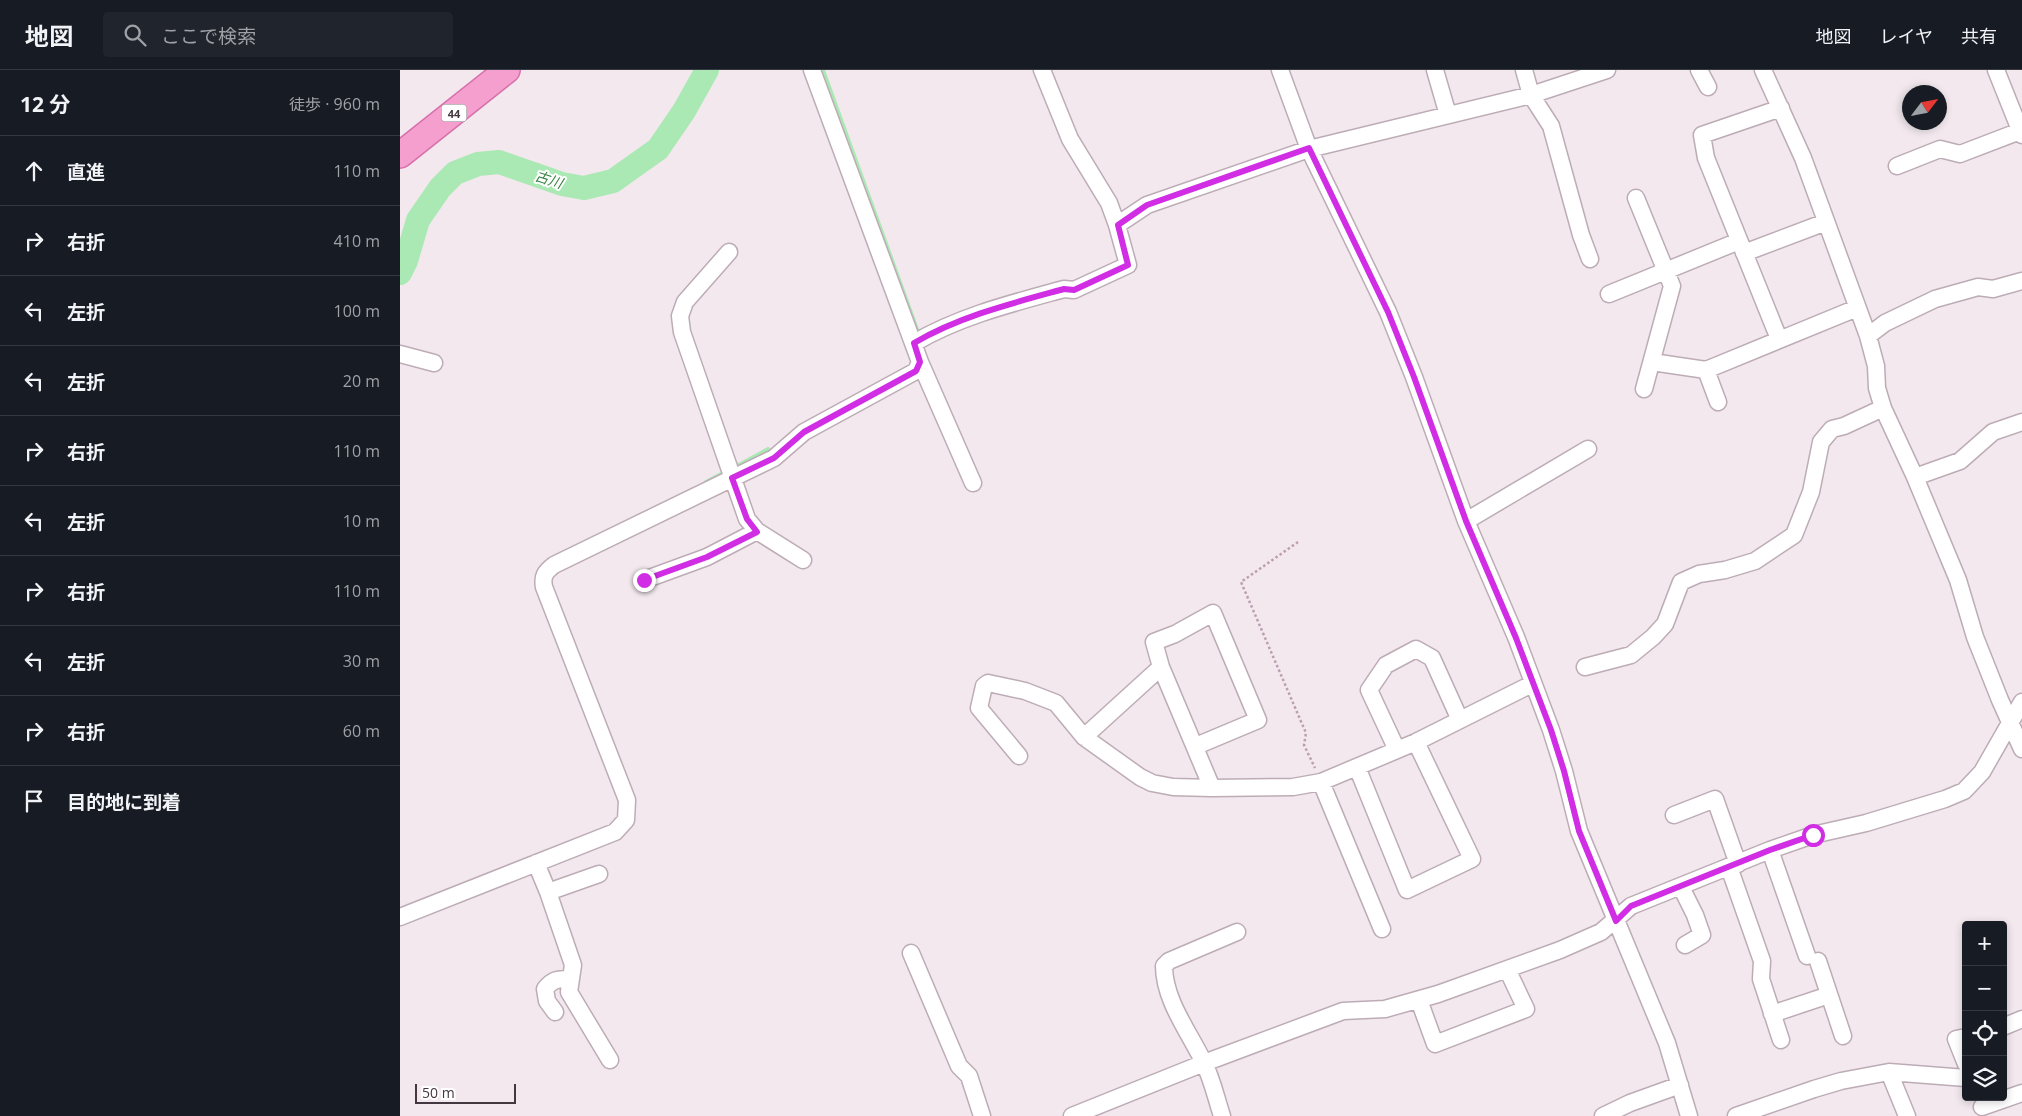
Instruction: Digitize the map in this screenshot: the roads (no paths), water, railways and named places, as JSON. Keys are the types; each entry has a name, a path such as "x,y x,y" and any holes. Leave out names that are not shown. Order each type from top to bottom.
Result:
{"main road":[{"name":"44","path":"400,155 507,70"}],"street":[{"path":"812,70 920,362 973,483"},
{"path":"914,343 937,330 975,315 1064,289 1074,290 1128,265 1118,225 1109,203 1070,139 1042,70"},
{"path":"1280,70 1309,148 1394,327 1466,521 1516,638 1564,771 1579,831 1667,1044 1689,1116"},
{"path":"1434,70 1448,115"},
{"path":"1524,70 1531,95 1551,126 1581,235 1590,259"},
{"path":"1118,225 1147,205 1309,148 1531,95 1607,70"},
{"path":"1700,70 1708,87"},
{"path":"1763,70 1803,158 1868,336 1876,366 1877,388 1883,408 1915,477 1958,580 1975,637 2022,749"},
{"path":"1897,166 1940,149 1960,154 2021,133 1996,70"},
{"path":"1779,339 1706,158 1702,135 1781,108"},
{"path":"1636,198 1672,286 1644,389"},
{"path":"1608,294 1667,270 1826,222"},
{"path":"729,252 685,302 680,316 682,332 747,519 757,532 803,560"},
{"path":"1868,336 1885,323 1935,299 1978,287 1993,289 2022,281"},
{"path":"1652,362 1706,370 1857,308"},
{"path":"400,354 434,363"},
{"path":"400,917 614,832 626,820 627,800 544,587 543,579 546,572 554,565 774,458 804,432 916,371 920,362"},
{"path":"1706,370 1718,402"},
{"path":"1585,667 1631,655 1653,637 1665,624 1681,582 1700,574 1725,570 1755,561 1794,535 1811,492 1821,442 1832,430 1883,408"},
{"path":"1915,477 1960,461 1993,432 2022,422"},
{"path":"1466,521 1588,449"},
{"path":"644,580 707,557 757,532"},
{"path":"1196,746 1258,720 1213,613 1175,634 1154,642 1161,667 1196,746 1212,788"},
{"path":"1397,750 1369,690 1386,665 1416,649 1432,658 1460,720"},
{"path":"1084,737 1161,667"},
{"path":"1020,756 979,708 984,686 988,683 1025,691 1056,703 1084,737 1140,777 1152,783 1173,787 1212,788 1292,787 1321,782 1416,742 1532,684"},
{"path":"1072,1116 1204,1063 1343,1011 1385,1009 1418,1000 1507,969 1601,932 1616,921 1631,906 1770,850 1813,835 1910,810 1964,791 1982,772 2022,702"},
{"path":"1357,767 1407,890 1472,859 1416,742"},
{"path":"1321,782 1382,929"},
{"path":"1674,815 1715,799 1762,961 1761,979 1781,1040"},
{"path":"1770,850 1813,958 1830,995 1843,1036"},
{"path":"536,863 573,965 569,992 610,1060"},
{"path":"548,892 599,874"},
{"path":"1681,887 1695,914 1702,935 1685,946"},
{"path":"1222,1116 1204,1063 1176,1010 1164,978 1164,966 1169,961 1237,932"},
{"path":"911,953 959,1066 969,1076 982,1116"},
{"path":"1418,1000 1435,1044 1526,1009 1507,969"},
{"path":"555,1012 547,1001 545,989 550,982 560,978 570,980"},
{"path":"1772,1014 1830,995"},
{"path":"2007,1025 2022,1019"},
{"path":"1962,1038 1956,1039 1962,1054"},
{"path":"1889,1072 1907,1116"},
{"path":"1736,1116 1841,1081 1889,1072 1962,1078"},
{"path":"1610,1115 1630,1103 1680,1085"},
{"path":"1982,1107 2022,1093"}],"waterway":[{"name":"古川","path":"400,273 406,261 418,220 440,188 455,173 478,164 499,162 562,184 584,188 613,181 658,149 684,111 707,70"},
{"path":"823,70 918,332"},
{"path":"737,466 768,449"},
{"path":"706,482 725,472"}]}
